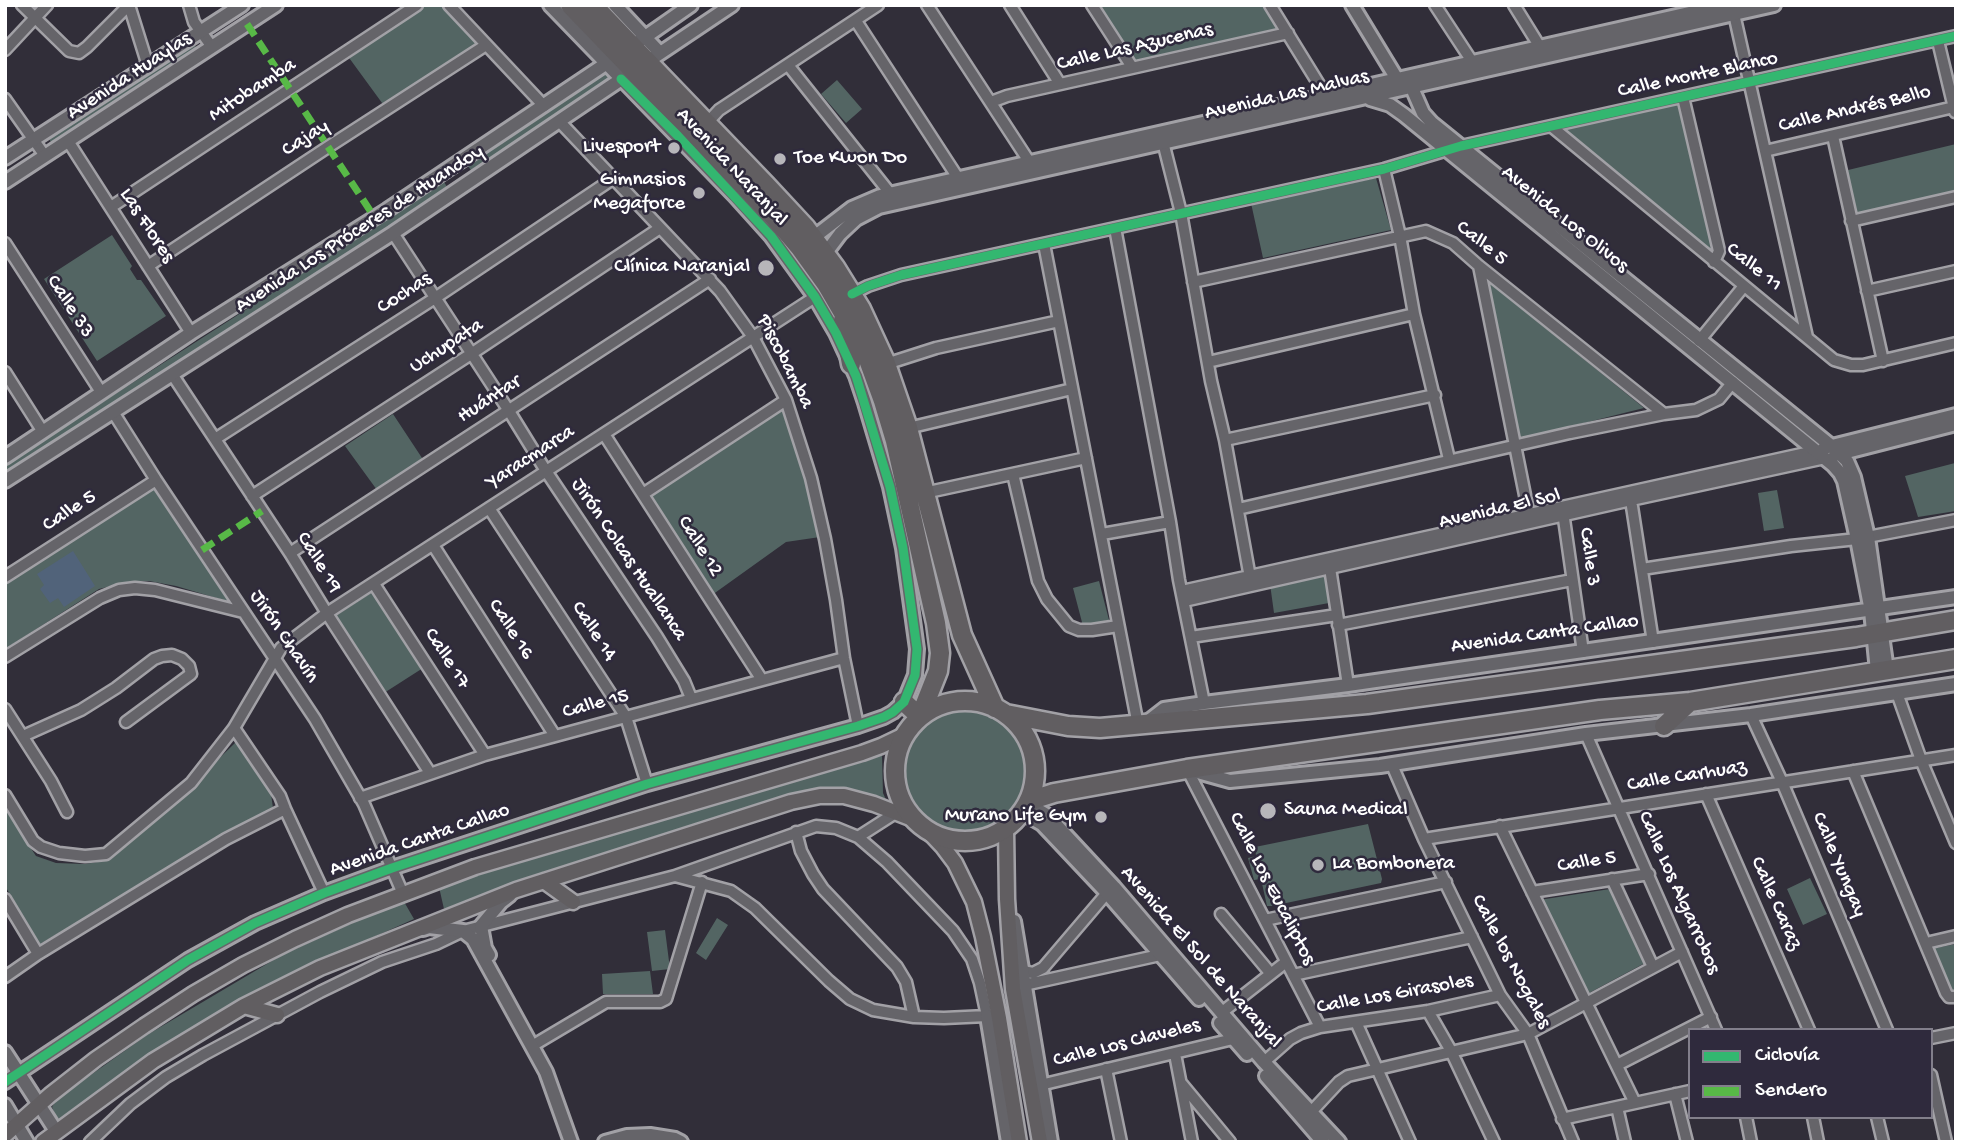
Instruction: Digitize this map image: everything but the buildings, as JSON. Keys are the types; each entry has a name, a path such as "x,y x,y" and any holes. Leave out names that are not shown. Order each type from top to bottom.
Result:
{"highway":[{"name":"Avenida Naranjal","path":"570,5 640,66 771,214 827,284 864,349 883,401 908,491 936,623 940,653 937,671 920,715"},
{"name":"Avenida Naranjal","path":"593,5 625,51"},
{"name":"Avenida Naranjal","path":"640,66 706,124 766,185 813,238 861,309 887,364 908,428 962,635 1001,711"},
{"path":"842,310 850,364"},
{"name":"Avenida Canta Callao","path":"1001,711 1077,727 1100,728 1367,704 1877,634 1956,620"},
{"path":"1027,806 1035,783 1033,754 1020,727 1001,711 981,703 957,702 935,707 920,715 904,735 895,770 904,805 921,825 946,839 967,842 988,838 1006,829 1027,806 1054,793 1187,769 1587,712 1690,702 1956,659"},
{"path":"904,702 920,715"},
{"path":"1664,726 1690,702"}],"main road":[{"name":"Avenida Canta Callao","path":"5,1135 96,1059 193,994 295,939 348,915 475,867 862,753 904,735"},
{"path":"43,1142 61,1136 153,1060 244,1006 320,968 516,890 791,802 820,796 844,796 897,812 921,825 955,863 974,902 983,937 1020,1142"},
{"path":"1006,829 1013,989 1036,1086 1040,1142"},
{"path":"544,881 573,902"},
{"path":"244,1006 277,1015"}],"street":[{"path":"22,5 69,51 79,52 129,5 148,66"},
{"path":"5,50 47,5"},
{"path":"189,5 200,33 212,47"},
{"name":"Avenida Huaylas","path":"5,158 242,5"},
{"name":"Avenida Huaylas","path":"5,182 276,5"},
{"name":"Mitobamba","path":"111,208 417,5"},
{"path":"449,5 544,106"},
{"name":"Avenida Naranjal","path":"550,5 625,51 640,66 697,156 764,228 836,332 865,403 890,487 903,548 917,649 915,675 904,702"},
{"name":"Avenida Naranjal","path":"615,5 625,51"},
{"name":"Avenida Los Próceres de Huandoy","path":"5,457 191,333 375,218 691,5"},
{"name":"Avenida Los Próceres de Huandoy","path":"5,481 471,182 732,5"},
{"path":"706,124 719,110 878,5"},
{"path":"927,5 1033,168"},
{"path":"1010,5 1060,84"},
{"path":"1092,5 1132,67"},
{"path":"1270,5 1329,101"},
{"path":"1352,5 1397,79 1392,93 1396,109"},
{"path":"1435,5 1472,63"},
{"path":"1514,5 1540,47"},
{"name":"Avenida Las Malvas","path":"813,238 861,203 1033,168 1329,101 1397,79 1540,47 1731,8 1774,5"},
{"path":"1731,8 1807,337"},
{"name":"Avenida Las Malvas","path":"1329,101 1364,99 1392,93 1731,8"},
{"path":"856,20 958,178"},
{"name":"Calle Las Azucenas","path":"991,102 1007,96 1288,33"},
{"name":"Calle Monte Blanco","path":"852,294 893,276 1384,169 1461,146 1956,36"},
{"path":"1938,41 1955,111"},
{"name":"Cajay","path":"148,266 486,46"},
{"path":"1943,60 1956,73"},
{"path":"788,65 895,198"},
{"name":"Avenida Los Olivos","path":"1397,79 1412,88 1423,113 1461,146 1847,461 1854,477 1882,670"},
{"path":"1683,97 1719,251 1714,262"},
{"path":"5,99 45,156"},
{"path":"1364,99 1384,103 1396,109"},
{"name":"Avenida Los Olivos","path":"1396,109 1820,454 1840,473 1863,538"},
{"name":"Calle Andrés Bello","path":"1765,151 1955,111"},
{"name":"Piscobamba","path":"559,121 720,291 753,337 786,400 811,478 825,539 858,726"},
{"name":"Calle 11","path":"1551,126 1826,354 1842,363 1863,365 1956,342"},
{"path":"1833,136 1883,361"},
{"path":"1162,139 1181,213 1251,581"},
{"name":"Las Flores","path":"68,141 191,333"},
{"path":"458,163 471,182"},
{"name":"Avenida Las Malvas","path":"825,254 856,219 895,198 958,178 1033,168"},
{"path":"1384,169 1401,236 1414,314 1449,459"},
{"name":"Cochas","path":"215,439 435,298 614,178"},
{"path":"1852,221 1956,197"},
{"name":"Uchupata","path":"253,496 660,228"},
{"path":"1115,228 1204,703"},
{"name":"Calle 5","path":"1193,282 1426,231 1453,243 1664,414"},
{"name":"Jirón Colcas Huallanca","path":"393,233 546,471 657,637 684,681 691,698"},
{"name":"Calle 33","path":"5,243 101,392"},
{"path":"1044,244 1118,626 1142,724"},
{"path":"1479,266 1529,515"},
{"path":"1867,291 1956,271"},
{"name":"Huántar","path":"290,553 710,279"},
{"path":"1699,341 1744,286"},
{"name":"Yaracmarca","path":"5,796 33,841 41,847 59,853 85,856 106,854 191,783 234,728 281,648 327,613 814,297"},
{"path":"1208,362 1414,314"},
{"path":"887,364 936,348 1059,321"},
{"path":"5,372 43,432"},
{"name":"Calle 19","path":"172,374 430,773"},
{"path":"1238,509 1449,459 1664,414 1696,410 1719,399 1733,382"},
{"path":"908,428 1072,389"},
{"path":"1225,440 1435,395"},
{"path":"643,494 786,400"},
{"name":"Jirón Chavín","path":"113,412 315,719 360,798 403,894"},
{"path":"1820,454 1956,415"},
{"path":"1834,450 1956,424"},
{"name":"Calle 12","path":"604,434 762,680"},
{"name":"Avenida El Sol","path":"1183,596 1529,515 1631,500 1820,454"},
{"name":"Avenida El Sol","path":"1251,581 1330,568 1820,454"},
{"path":"924,493 1086,458"},
{"path":"1013,474 1031,556 1046,599 1069,626 1079,630 1118,626"},
{"name":"Calle 5","path":"5,577 156,480"},
{"path":"1631,500 1653,642"},
{"name":"Calle 14","path":"489,508 626,717 647,784"},
{"name":"Calle 3","path":"1563,512 1583,652"},
{"path":"1642,569 1863,538 1956,520"},
{"path":"1102,534 1170,523"},
{"name":"Calle 16","path":"433,545 555,736"},
{"path":"1330,568 1348,685"},
{"path":"1191,637 1338,620 1572,580"},
{"name":"Calle 17","path":"374,584 485,755"},
{"path":"5,657 100,598 119,590 155,590 243,612"},
{"name":"Avenida Canta Callao","path":"1142,724 1164,709 1583,652 1956,597"},
{"path":"23,736 80,710 117,688 154,659 172,655 189,666 191,674 126,722"},
{"name":"Calle 15","path":"360,798 485,755 844,658"},
{"path":"1187,769 1230,781 1392,765 1586,734 1751,715 1956,684"},
{"path":"1896,693 1956,843"},
{"name":"Avenida Canta Callao","path":"5,1082 188,960 256,923 324,893 647,784 858,726 884,717 904,702"},
{"path":"5,709 51,781 67,812"},
{"name":"Calle Yungay","path":"1751,715 1886,1028"},
{"path":"234,728 280,796 324,893"},
{"name":"Calle Los Algarrobos","path":"1586,734 1715,1028"},
{"name":"Calle Carhuaz","path":"1424,839 1956,755"},
{"name":"Calle los Nogales","path":"1392,765 1424,839 1500,995 1528,1034 1573,1142"},
{"name":"Calle Los Eucaliptos","path":"1187,769 1320,1027"},
{"path":"1853,771 1946,993 1956,997"},
{"name":"Calle Caraz","path":"1706,794 1808,1028"},
{"name":"Avenida El Sol de Naranjal","path":"1027,806 1107,893 1323,1142"},
{"name":"Avenida El Sol de Naranjal","path":"1027,806 1048,816 1114,887 1264,1062 1339,1142"},
{"path":"5,977 226,839 285,810"},
{"path":"858,837 897,812"},
{"path":"90,1142 130,1104 166,1077 277,1015 382,962 436,944 463,931 675,876 816,826 836,828 858,837 878,853 966,948 980,983 1008,1142"},
{"path":"1500,826 1635,1103"},
{"path":"796,832 801,851 823,889 897,967 906,982 914,1017"},
{"name":"Calle 5","path":"1532,892 1648,874"},
{"path":"675,876 731,891 755,908 850,999 873,1010 914,1017 986,1016"},
{"path":"1612,879 1653,967"},
{"path":"537,1043 606,1002 660,1002 666,999 702,882"},
{"path":"1265,919 1446,882"},
{"path":"481,926 501,902 516,890"},
{"path":"1023,971 1033,972 1043,968 1107,893"},
{"path":"1007,898 1023,971 1036,1086 1051,1142"},
{"path":"5,899 38,954"},
{"path":"1221,914 1271,974"},
{"path":"481,926 485,948 552,1069 579,1142"},
{"path":"399,936 429,927 463,931 473,939 546,1072 571,1142"},
{"path":"1926,943 1956,936"},
{"path":"1293,975 1472,937"},
{"path":"1311,1112 1348,1076 1528,1034 1682,952"},
{"path":"1024,985 1160,955"},
{"path":"1221,1013 1286,962"},
{"name":"Calle Los Girasoles","path":"1264,1062 1290,1039 1320,1027 1428,1011 1500,995"},
{"path":"1428,1011 1451,1051 1494,1142"},
{"path":"1689,1028 1711,1017"},
{"path":"1356,1023 1410,1142"},
{"path":"1617,1065 1688,1029"},
{"path":"1933,1038 1956,1033"},
{"name":"Calle Los Claveles","path":"1036,1086 1233,1039"},
{"path":"5,1052 61,1136"},
{"path":"1175,1054 1192,1142"},
{"path":"1106,1069 1121,1142"},
{"path":"1180,1082 1230,1142"},
{"path":"1933,1084 1946,1142"},
{"path":"1562,1119 1688,1091"},
{"path":"1675,1094 1687,1142"},
{"path":"5,1105 27,1142"},
{"path":"1616,1107 1625,1142"},
{"path":"1746,1119 1751,1142"},
{"path":"1813,1119 1818,1142"},
{"path":"1877,1119 1883,1142"},
{"path":"605,1142 627,1136 650,1135 681,1142"}],"shaded area":[{"path":"422,5 442,5 480,45 385,107 347,55"},
{"path":"1098,5 1265,5 1280,29 1135,62"},
{"path":"193,43 198,50 53,145 49,139"},
{"path":"605,73 610,78 473,173 468,166"},
{"path":"837,80 862,109 846,123 821,94"},
{"path":"1681,102 1715,249 1710,254 1564,133 1563,127"},
{"path":"1956,144 1956,193 1854,217 1844,171"},
{"path":"1376,178 1391,230 1263,258 1251,203"},
{"path":"444,182 449,190 5,477 5,465"},
{"path":"112,235 132,266 130,269 137,280 141,280 166,316 97,361 44,279"},
{"path":"1488,281 1644,408 1520,439"},
{"path":"783,406 806,478 820,537 786,542 712,595 648,495"},
{"path":"393,414 424,461 377,490 345,446"},
{"path":"1955,463 1956,511 1918,517 1905,476"},
{"path":"157,484 233,603 176,586 149,581 127,582 99,589 5,649 5,584"},
{"path":"1777,490 1784,528 1764,531 1758,493"},
{"path":"1324,574 1329,603 1274,613 1270,584"},
{"path":"1099,581 1109,620 1083,626 1073,588"},
{"path":"374,591 423,668 384,693 334,617"},
{"path":"965,710 989,714 1009,728 1023,748 1027,772 1023,796 1009,816 989,830 965,834 941,830 921,816 907,796 903,772 907,748 921,728 941,714"},
{"path":"236,742 271,794 273,808 40,944 5,886 5,809 36,856 56,863 85,864 110,860 156,820"},
{"path":"882,755 883,793 887,802 851,790 808,790 444,909 439,887 620,830"},
{"name":"La Bombonera","path":"1368,824 1381,883 1267,906 1261,879 1254,880 1248,858 1256,856 1255,847"},
{"path":"1810,878 1827,914 1803,925 1787,889"},
{"path":"1610,889 1645,963 1589,993 1539,900"},
{"path":"403,900 414,919 265,986 125,1071 60,1120 55,1115 52,1107 57,1099 147,1035 282,955"},
{"path":"717,918 728,925 706,960 696,953"},
{"path":"665,930 670,969 652,971 647,932"},
{"path":"1956,944 1956,992 1951,993 1931,949"},
{"path":"650,971 653,994 603,994 602,974"}],"water":[{"path":"73,551 95,586 64,607 58,598 50,603 40,589 44,585 37,574"}],"marked path":[{"path":"247,24 375,218"},
{"path":"202,550 262,511"}],"cycle path":[{"path":"852,294 901,275 1384,169 1461,146 1956,36"},
{"path":"5,1082 188,960 255,923 324,893 647,784 858,726 884,717 904,702 915,675 917,649 903,548 890,487 856,376 815,297 771,236 621,79"}],"place":[{"name":"Livesport","path":"674,148"},
{"name":"Toe Kwon Do","path":"780,159"},
{"name":"Gimnasios Megaforce","path":"699,193"},
{"name":"Clínica Naranjal","path":"766,268"},
{"name":"Sauna Medical","path":"1268,811"},
{"name":"Murano Life Gym","path":"1101,817"},
{"name":"La Bombonera","path":"1318,865"}]}
